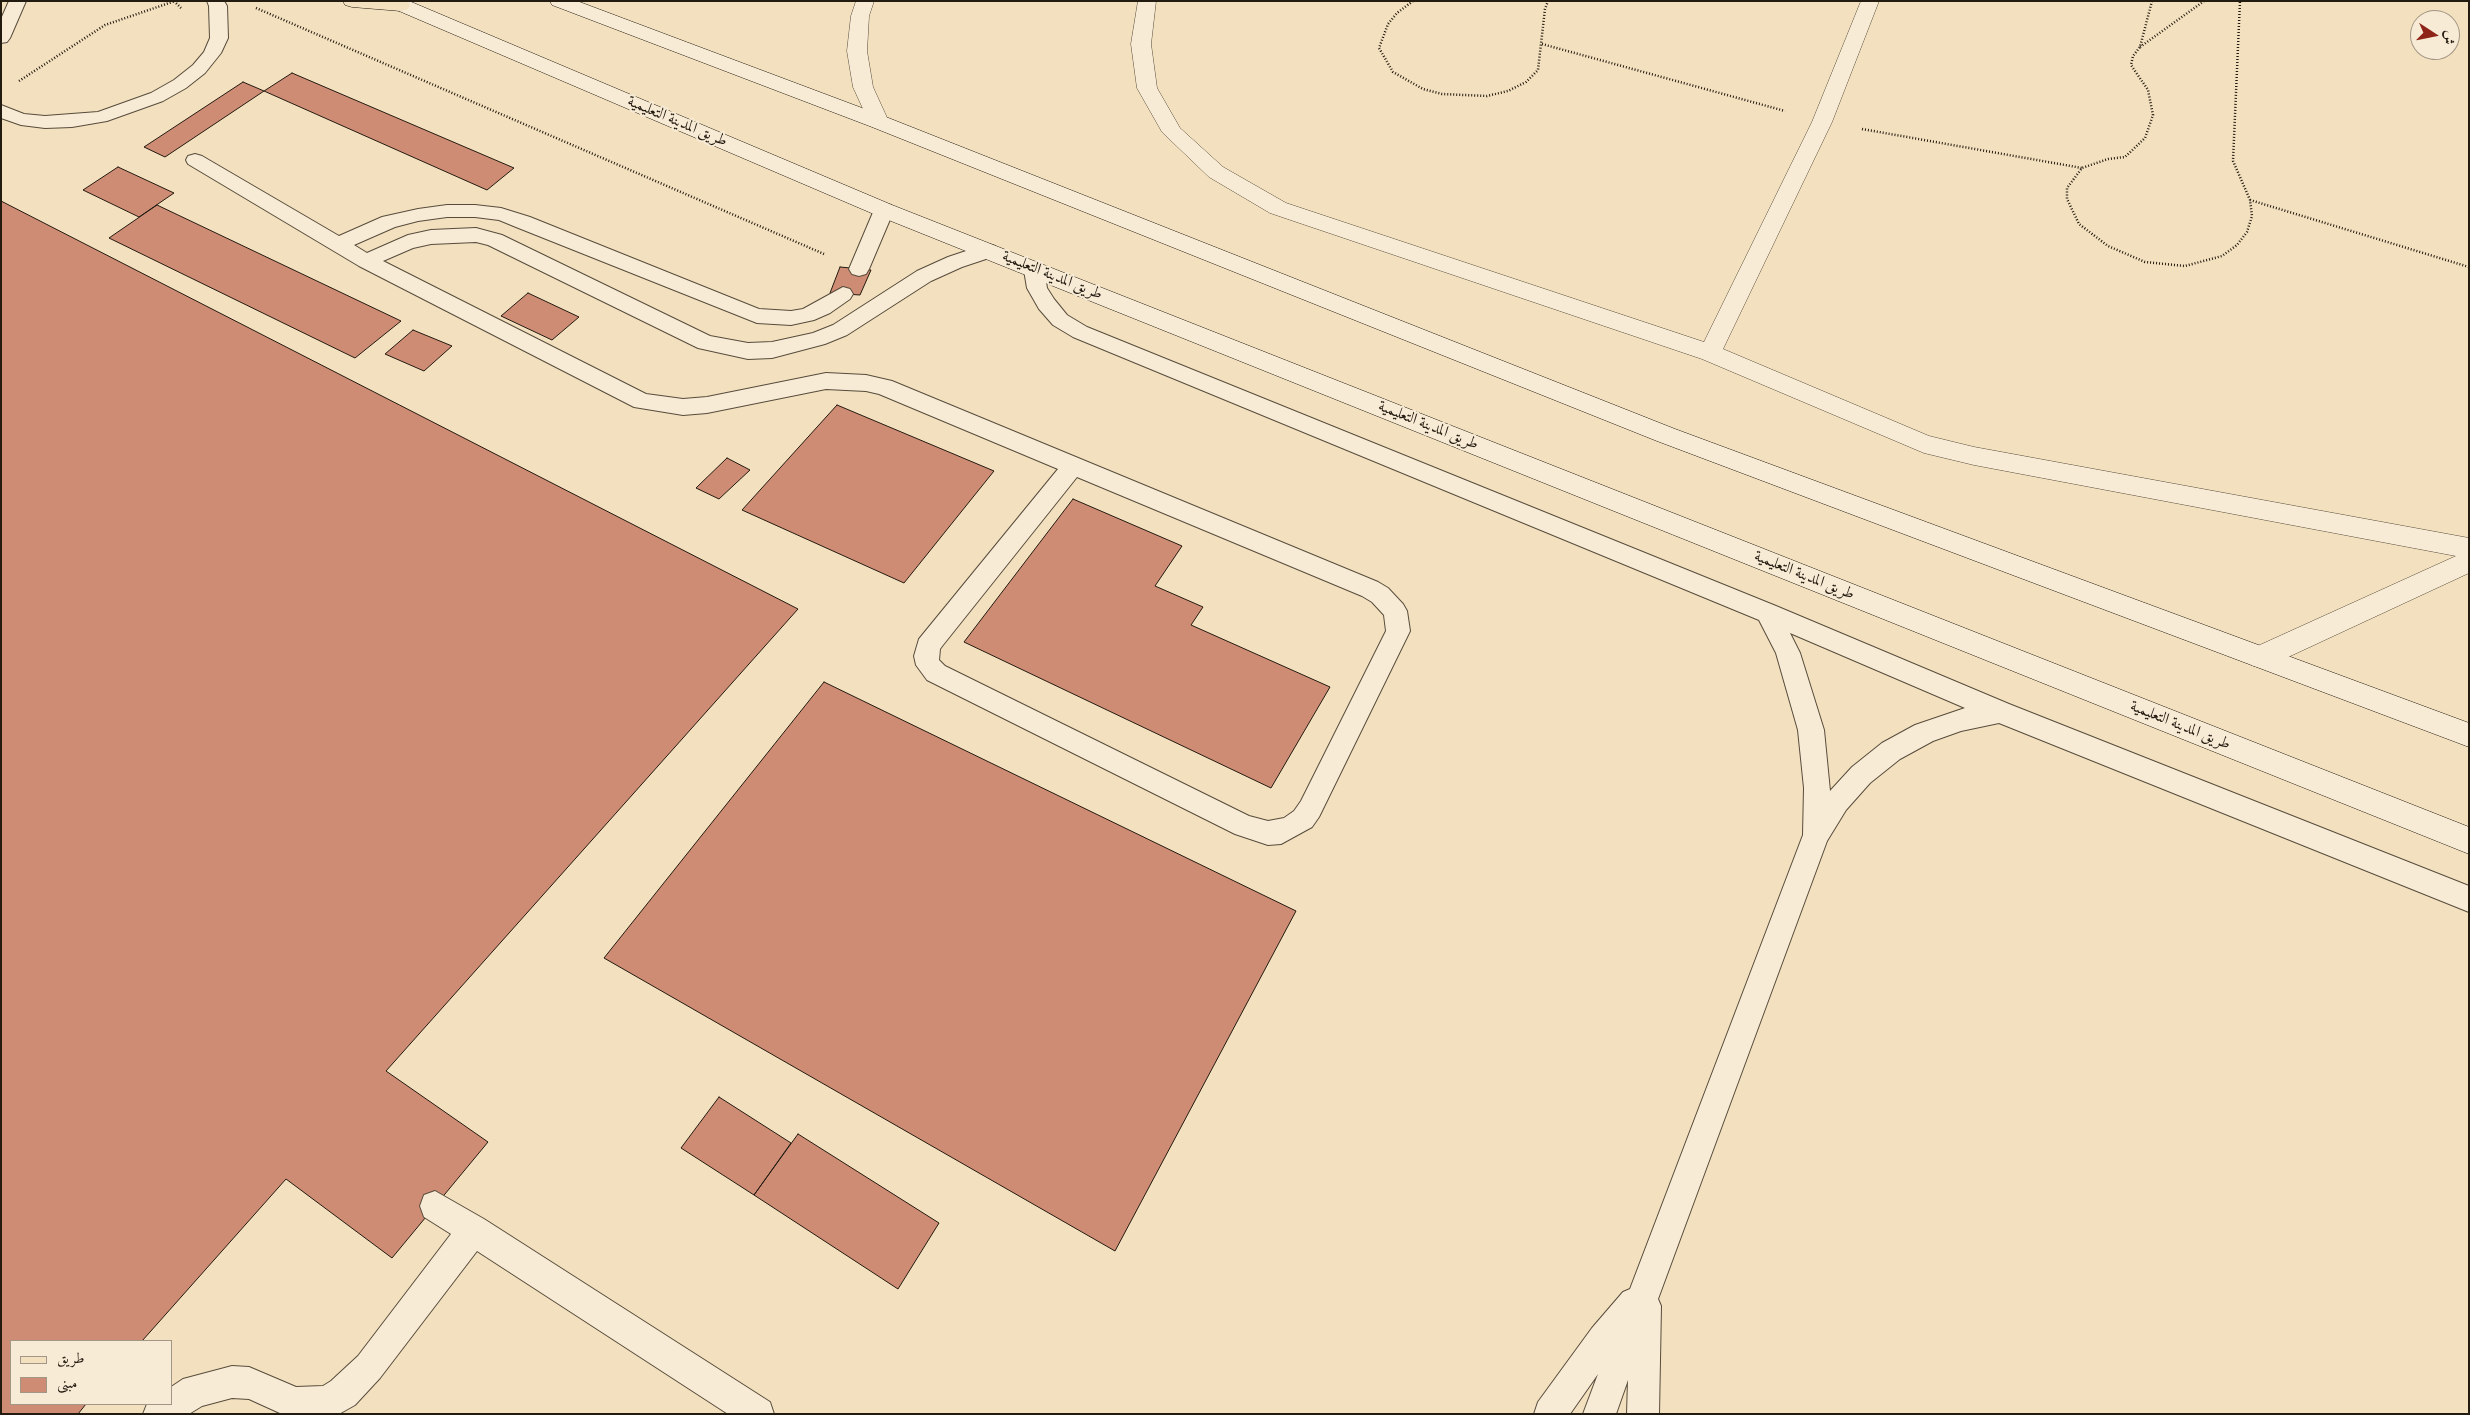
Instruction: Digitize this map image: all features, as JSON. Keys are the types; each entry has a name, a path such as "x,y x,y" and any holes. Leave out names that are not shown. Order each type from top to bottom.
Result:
{"main road":[{"path":"352,1 396,3"}],"street":[{"path":"559,1 879,122 1666,435 2469,735"},
{"path":"865,1 860,16 857,51 863,87 879,122"},
{"path":"1147,1 1141,44 1147,88 1172,132 1216,172 1278,208 1710,353 1924,444 1974,456 2469,548"},
{"path":"1710,353 1822,122 1870,1"},
{"name":"طريق المدينة التعليمية","path":"396,3 884,210 2469,841"},
{"path":"2261,657 2469,561"}],"lane":[{"path":"1,111 22,119 45,122 72,121 101,117 157,97 180,84 199,69 212,53 219,38 218,6 215,1"},
{"path":"1,38 12,9"},
{"path":"195,160 366,261 642,401 684,407 707,405 826,381 866,383 884,387 1370,589 1380,595 1395,610 1398,631 1310,809 1303,819 1293,826 1281,832 1268,833 1249,828 936,672 928,665 926,656 928,646 1074,466"},
{"path":"859,269 884,210"},
{"path":"338,244 389,222 418,214 475,211 501,214 523,222 757,316 790,318 807,314 823,308 843,294"},
{"path":"366,261 386,251 424,239 454,235 476,236 495,240 704,343 748,351 772,350 818,339 840,330 924,276 955,262 988,251"},
{"path":"1034,270 1037,288 1046,304 1060,320 1080,332 1768,613 2000,712 2469,899"},
{"path":"1768,613 1788,653 1811,730 1817,788 1816,835"},
{"path":"1599,1414 1816,835 1837,802 1861,774 1891,751 1924,733 1951,723 2000,712"},
{"path":"435,1206 758,1414"},
{"path":"159,1414 195,1391 232,1382 249,1383 296,1403 312,1404 327,1402 344,1393 358,1381 473,1230"},
{"path":"1550,1414 1603,1339 1644,1292"},
{"path":"1643,1414 1646,1363 1644,1292"}],"path":[{"path":"15,84 105,24 175,1"},
{"path":"1413,1 1397,13 1388,24 1379,48 1384,60 1393,72 1423,89 1442,94 1463,96 1486,96 1508,91 1526,82 1538,70 1545,9 1548,1"},
{"path":"2140,47 2152,1"},
{"path":"2204,1 2140,47 2133,56 2131,65 2148,90 2153,115 2145,138 2125,157 2101,160 2082,168 2073,178 2068,188 2067,194 2071,211 2079,224 2108,246 2146,262 2185,266 2202,263 2222,256 2238,245 2248,232 2252,216 2250,200 2233,160 2240,1"},
{"path":"249,5 765,230 859,269"},
{"path":"1542,44 1822,122 2082,168"},
{"path":"2250,200 2469,267"}],"building":[{"path":"292,73 514,168 487,190 264,91"},
{"path":"243,82 264,91 165,157 144,147"},
{"path":"118,167 174,193 139,217 83,190"},
{"path":"1,201 798,609 386,1071 488,1142 392,1258 286,1179 143,1340 10,1340 10,1405 85,1405 78,1414 1,1414"},
{"path":"157,205 401,321 355,358 109,238"},
{"path":"840,267 871,270 860,295 830,293"},
{"path":"528,293 579,317 552,340 501,316"},
{"path":"413,330 452,346 424,371 385,354"},
{"path":"837,405 994,471 904,583 742,510"},
{"path":"727,458 750,470 719,499 696,488"},
{"path":"1073,499 1182,546 1155,586 1203,607 1191,625 1330,687 1271,788 964,642"},
{"path":"824,682 1296,911 1115,1251 604,958"},
{"path":"719,1097 791,1143 754,1195 681,1148"},
{"path":"798,1134 939,1223 898,1289 754,1195"}]}
